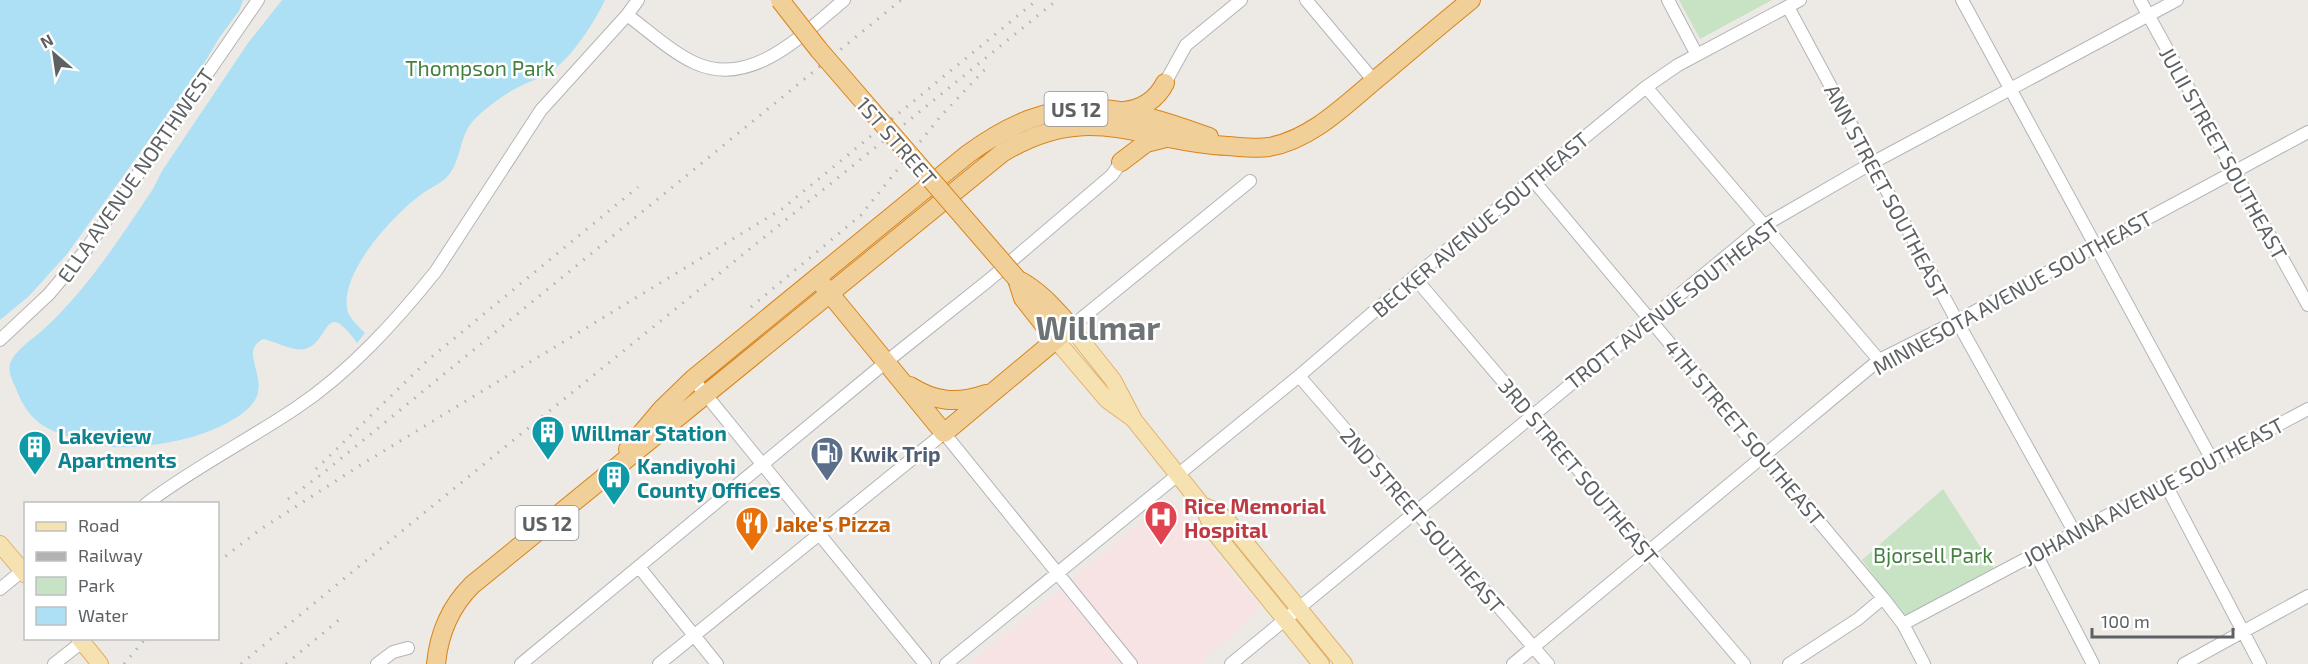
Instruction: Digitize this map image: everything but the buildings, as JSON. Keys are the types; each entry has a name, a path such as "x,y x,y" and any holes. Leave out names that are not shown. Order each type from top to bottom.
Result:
{"highway":[{"name":"1ST STREET","path":"780,0 819,50 1010,274 1023,298 1056,340"},
{"name":"US 12","path":"436,664 440,636 450,612 463,594 484,573 1002,153 1028,139 1068,127 1108,126 1208,145 1268,147 1282,144 1306,134 1332,116 1471,0"},
{"path":"1122,111 1133,110 1144,105 1159,93 1165,83"},
{"name":"US 12","path":"610,472 662,409 693,379 984,142 1024,120 1052,112 1076,109 1122,111 1171,123 1239,147"},
{"path":"1108,126 1121,134 1124,139 1125,151 1121,162"},
{"path":"1121,162 1146,143 1167,137"},
{"name":"1ST STREET","path":"1010,274 1033,287 1071,327"},
{"path":"817,278 944,433 1071,327"},
{"path":"890,367 924,395 945,401 969,399 1001,387"}],"main road":[{"path":"1071,327 1113,381 1134,420 1202,505 1215,533 1321,664"},
{"path":"1056,340 1107,400 1134,420"},
{"path":"1202,505 1216,511 1227,520 1344,664"},
{"path":"0,544 24,573"},
{"path":"80,640 100,664"}],"street":[{"name":"ELLA AVENUE NORTHWEST","path":"0,340 49,294 85,251 258,0"},
{"path":"149,502 297,408 360,355 436,271 541,110 638,0"},
{"path":"627,15 686,58 707,68 729,70 753,65 780,52 844,0"},
{"path":"1165,83 1186,45 1241,0"},
{"path":"1306,0 1374,81"},
{"path":"1668,0 1697,55"},
{"name":"BECKER AVENUE SOUTHEAST","path":"946,664 1299,376 1414,277 1646,87 1670,70 1800,0"},
{"path":"1962,0 2212,460"},
{"name":"JULII STREET SOUTHEAST","path":"2140,0 2308,305"},
{"name":"TROTT AVENUE SOUTHEAST","path":"1231,664 1764,226 1872,163 2177,0"},
{"name":"ANN STREET SOUTHEAST","path":"1788,7 2074,533"},
{"path":"1646,87 1879,360"},
{"name":"MINNESOTA AVENUE SOUTHEAST","path":"1513,664 1879,360 1957,321 2308,132"},
{"path":"521,664 762,465 1010,274 1112,175 1121,162"},
{"name":"4TH STREET SOUTHEAST","path":"1533,180 1883,598 1903,624 1924,664"},
{"path":"1071,327 1251,181"},
{"name":"3RD STREET SOUTHEAST","path":"1414,277 1744,664"},
{"name":"2ND STREET SOUTHEAST","path":"1299,376 1548,664"},
{"path":"693,379 925,664"},
{"name":"JOHANNA AVENUE SOUTHEAST","path":"1903,624 2308,409"},
{"path":"659,664 944,433 1131,664"},
{"path":"2166,485 2260,664"},
{"path":"2036,554 2093,664"},
{"path":"639,567 717,664"},
{"path":"0,589 24,573"},
{"path":"2184,664 2308,596"},
{"path":"1789,664 1858,619 1883,598"},
{"path":"54,664 80,640"},
{"path":"377,664 393,652 408,648"}],"shaded area":[{"name":"Rice Memorial Hospital","path":"1171,497 1260,608 1200,664 970,664"}],"green space":[{"path":"1679,0 1772,0 1700,39"},
{"name":"Bjorsell Park","path":"1943,489 1994,568 1905,617 1862,560"}],"water":[{"path":"0,0 243,0 239,11 203,65 67,254 29,296 0,320"},
{"path":"282,0 605,0 581,40 558,66 544,76 505,95 473,121 468,128 451,172 395,217 370,248 351,281 347,297 349,315 365,333 357,343 346,329 332,322 313,345 305,349 295,349 263,339 256,344 253,350 259,387 255,401 238,417 212,430 184,439 139,447 112,447 69,437 48,428 32,417 20,398 10,373 12,359 60,313 103,262 248,43"}],"railway":[{"path":"288,499 322,474 901,0"},
{"path":"219,561 261,529 359,466 782,209 1037,0"},
{"path":"241,664 1057,0"},
{"path":"751,307 861,215 940,117 990,64"},
{"path":"316,469 428,360 638,187"},
{"path":"286,664 340,619"},
{"path":"124,664 144,640"}],"place":[{"name":"Willmar Station","path":"548,461"},
{"name":"Lakeview Apartments","path":"35,476"},
{"name":"Kwik Trip","path":"827,482"},
{"name":"Kandiyohi County Offices","path":"614,506"},
{"name":"Rice Memorial Hospital","path":"1161,546"},
{"name":"Jake's Pizza","path":"752,552"}],"district":[{"name":"Willmar","path":"1098,327"}],"park label":[{"name":"Thompson Park","path":"480,67"}]}
